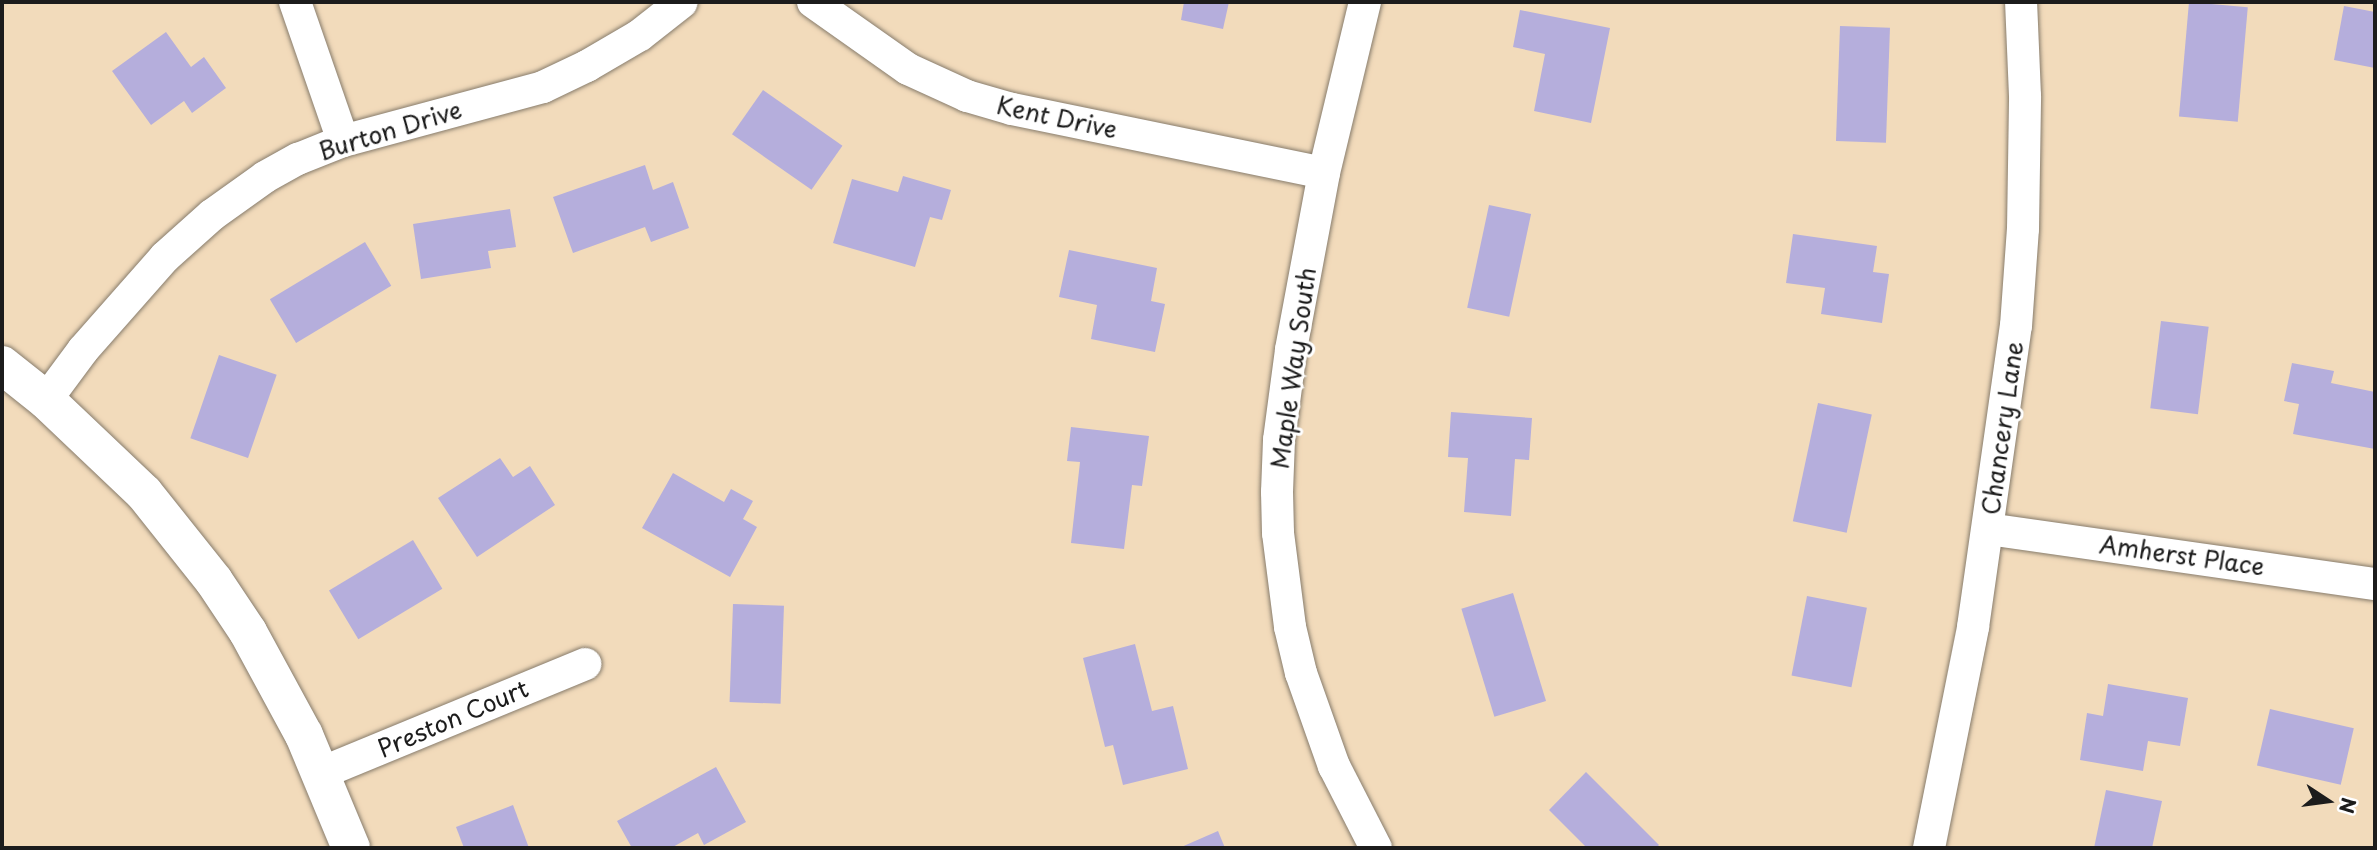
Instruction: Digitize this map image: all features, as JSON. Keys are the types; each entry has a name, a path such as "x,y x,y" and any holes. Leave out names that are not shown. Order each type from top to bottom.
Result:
{"street":[{"path":"295,2 343,141"},
{"name":"Burton Drive","path":"46,400 83,350 164,257 212,215 298,159 343,141 543,87 640,35 682,2"},
{"name":"Kent Drive","path":"813,2 908,69 967,96 1012,109 1325,173"},
{"name":"Maple Way South","path":"1366,2 1325,173 1291,350 1279,440 1278,533 1290,628 1301,673 1334,766 1376,848"},
{"name":"Chancery Lane","path":"1929,848 1973,627 2016,327 2023,229 2025,96 2021,2"},
{"path":"2,365 46,400 144,494 214,581 248,632 321,773 351,848"},
{"name":"Amherst Place","path":"1988,530 2375,584"},
{"name":"Preston Court","path":"321,773 584,664"}],"building":[{"path":"1184,2 1229,2 1223,29 1181,20"},
{"path":"2189,2 2248,7 2238,122 2179,117"},
{"path":"2344,6 2375,12 2375,68 2334,60"},
{"path":"1520,10 1610,28 1591,123 1534,111 1545,54 1513,47"},
{"path":"1840,26 1890,28 1886,143 1836,141"},
{"path":"166,32 191,67 204,57 226,88 192,113 184,101 151,125 112,71"},
{"path":"763,90 842,146 811,190 732,134"},
{"path":"645,165 653,190 673,182 689,228 651,242 645,227 573,253 553,197"},
{"path":"903,176 951,190 942,220 930,217 915,267 833,243 852,179 898,192"},
{"path":"1489,205 1531,214 1509,317 1467,308"},
{"path":"510,209 516,247 488,251 491,268 421,279 413,224"},
{"path":"1793,234 1877,246 1873,272 1889,274 1882,323 1821,314 1825,288 1786,283"},
{"path":"365,242 391,286 296,343 270,299"},
{"path":"1069,250 1157,268 1151,301 1165,304 1155,352 1091,339 1097,305 1059,297"},
{"path":"2161,321 2209,327 2198,414 2150,408"},
{"path":"219,355 277,375 248,458 190,438"},
{"path":"2292,363 2334,371 2331,383 2375,392 2375,449 2293,434 2299,404 2284,401"},
{"path":"1818,403 1872,414 1847,533 1793,521"},
{"path":"1451,412 1532,418 1529,460 1515,459 1511,516 1464,512 1468,458 1448,457"},
{"path":"1071,427 1149,436 1142,486 1132,485 1124,549 1071,543 1080,462 1067,461"},
{"path":"500,458 513,477 530,466 555,505 477,557 438,498"},
{"path":"673,473 724,502 731,489 753,501 743,519 757,527 730,577 642,528"},
{"path":"413,540 442,589 358,639 329,590"},
{"path":"1513,593 1546,701 1494,717 1461,609"},
{"path":"1807,596 1867,608 1851,687 1792,676"},
{"path":"733,604 784,606 781,704 730,702"},
{"path":"1135,644 1152,711 1173,706 1188,769 1123,785 1113,745 1105,747 1083,658"},
{"path":"2108,684 2188,698 2180,746 2148,741 2143,771 2080,760 2087,713 2103,716"},
{"path":"2270,709 2354,728 2341,785 2257,766"},
{"path":"716,767 746,822 704,845 698,833 671,848 632,848 617,821"},
{"path":"1586,772 1659,845 1656,848 1587,848 1549,810"},
{"path":"2106,790 2162,801 2152,848 2094,848"},
{"path":"513,805 529,848 464,848 456,827"},
{"path":"1218,831 1225,848 1179,848"}]}
